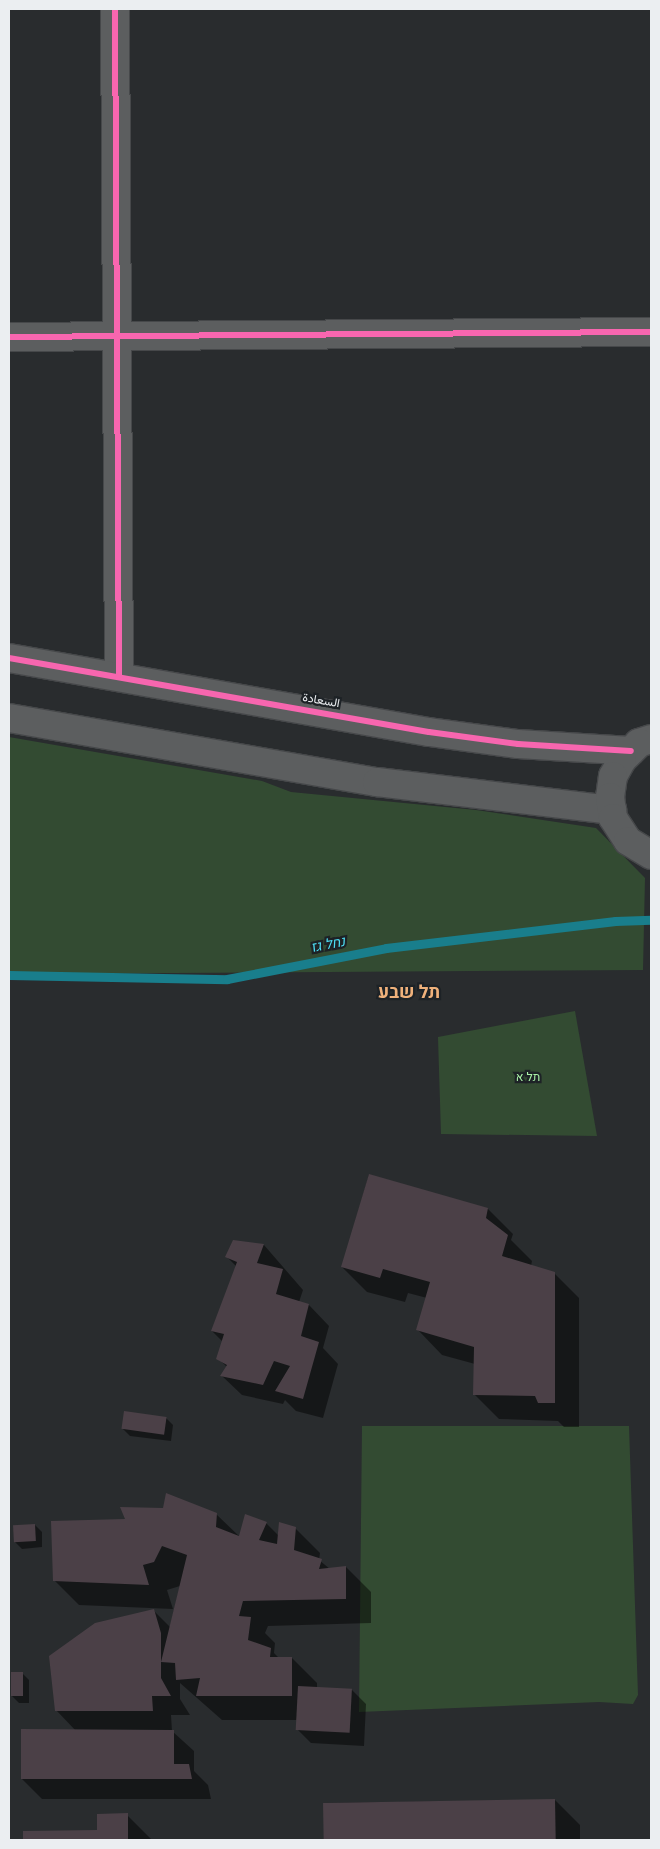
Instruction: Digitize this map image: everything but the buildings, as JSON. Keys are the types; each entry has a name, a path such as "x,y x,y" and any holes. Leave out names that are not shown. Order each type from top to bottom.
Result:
{"street":[{"path":"115,9 119,675"},
{"path":"9,338 117,335 651,332"},
{"name":"السعادة","path":"9,658 119,675 429,732 518,744 641,745"},
{"path":"9,718 377,782 612,810"},
{"path":"641,745 622,760 613,776 610,797 612,810 628,841 651,855"}],"green space":[{"path":"9,737 262,781 291,792 476,810 596,828 645,878 643,970 9,974"},
{"name":"תל א","path":"575,1011 597,1136 441,1134 438,1037"},
{"path":"362,1426 629,1426 638,1695 633,1704 599,1702 359,1712"}],"waterway":[{"name":"נחל גז","path":"9,975 227,979 386,948 615,921 651,920"}],"cycle path":[{"path":"115,9 119,675"},
{"path":"9,337 651,332"},
{"path":"9,658 429,732 518,744 631,751"}],"district":[{"name":"תל שבע","path":"409,992"}]}
